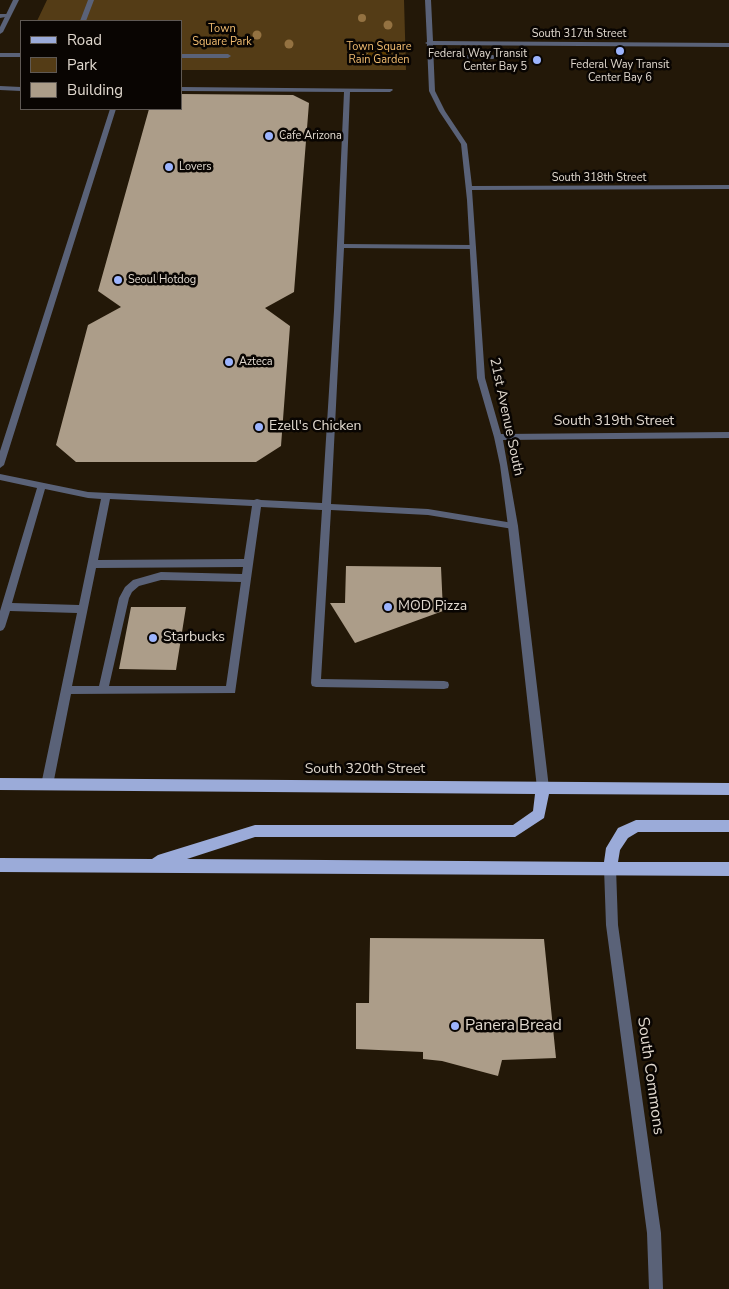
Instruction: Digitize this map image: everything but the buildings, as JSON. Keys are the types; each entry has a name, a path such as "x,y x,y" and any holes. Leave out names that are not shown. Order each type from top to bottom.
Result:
{"main road":[{"name":"South 320th Street","path":"0,784 729,789"},
{"path":"146,866 255,831 515,831 539,814 543,788"},
{"path":"610,868 613,848 623,833 636,826 729,826"},
{"path":"0,865 729,869"}],"street":[{"path":"0,32 16,0"},
{"path":"83,20 91,0"},
{"name":"21st Avenue South","path":"428,0 428,43 432,91 442,111 464,144 481,378 498,437 513,526 543,788"},
{"path":"0,16 8,16"},
{"name":"South 317th Street","path":"428,43 729,45"},
{"path":"0,55 20,55"},
{"path":"182,56 228,56"},
{"path":"429,57 493,57"},
{"path":"0,88 20,89"},
{"path":"182,89 390,90"},
{"path":"347,90 327,506 316,683 444,685"},
{"path":"0,465 113,110"},
{"name":"South 318th Street","path":"468,188 729,187"},
{"path":"340,246 472,247"},
{"name":"South 319th Street","path":"498,437 729,435"},
{"path":"0,477 72,493 428,512 513,526"},
{"path":"0,628 42,486"},
{"path":"47,785 106,496"},
{"path":"66,690 231,690 257,502"},
{"path":"92,564 249,563"},
{"path":"103,690 124,598 128,590 147,579 161,576 246,578"},
{"path":"6,607 82,609"},
{"name":"South Commons","path":"610,868 612,925 654,1234 656,1289"}],"green space":[{"name":"Town Square Park","path":"47,0 404,0 406,70 182,70 182,20 37,20"}],"shaded area":[{"path":"377,43 388,45 388,58 386,61 380,62 365,56"}],"place":[{"name":"Federal Way Transit Center Bay 6","path":"620,51"},
{"name":"Federal Way Transit Center Bay 5","path":"537,60"},
{"name":"Cafe Arizona","path":"269,136"},
{"name":"Lovers","path":"169,167"},
{"name":"Seoul Hotdog","path":"118,280"},
{"name":"Azteca","path":"229,362"},
{"name":"Ezell's Chicken","path":"259,427"},
{"name":"MOD Pizza","path":"388,607"},
{"name":"Starbucks","path":"153,638"},
{"name":"Panera Bread","path":"455,1026"}],"park label":[{"name":"Town Square Rain Garden","path":"379,53"}]}
